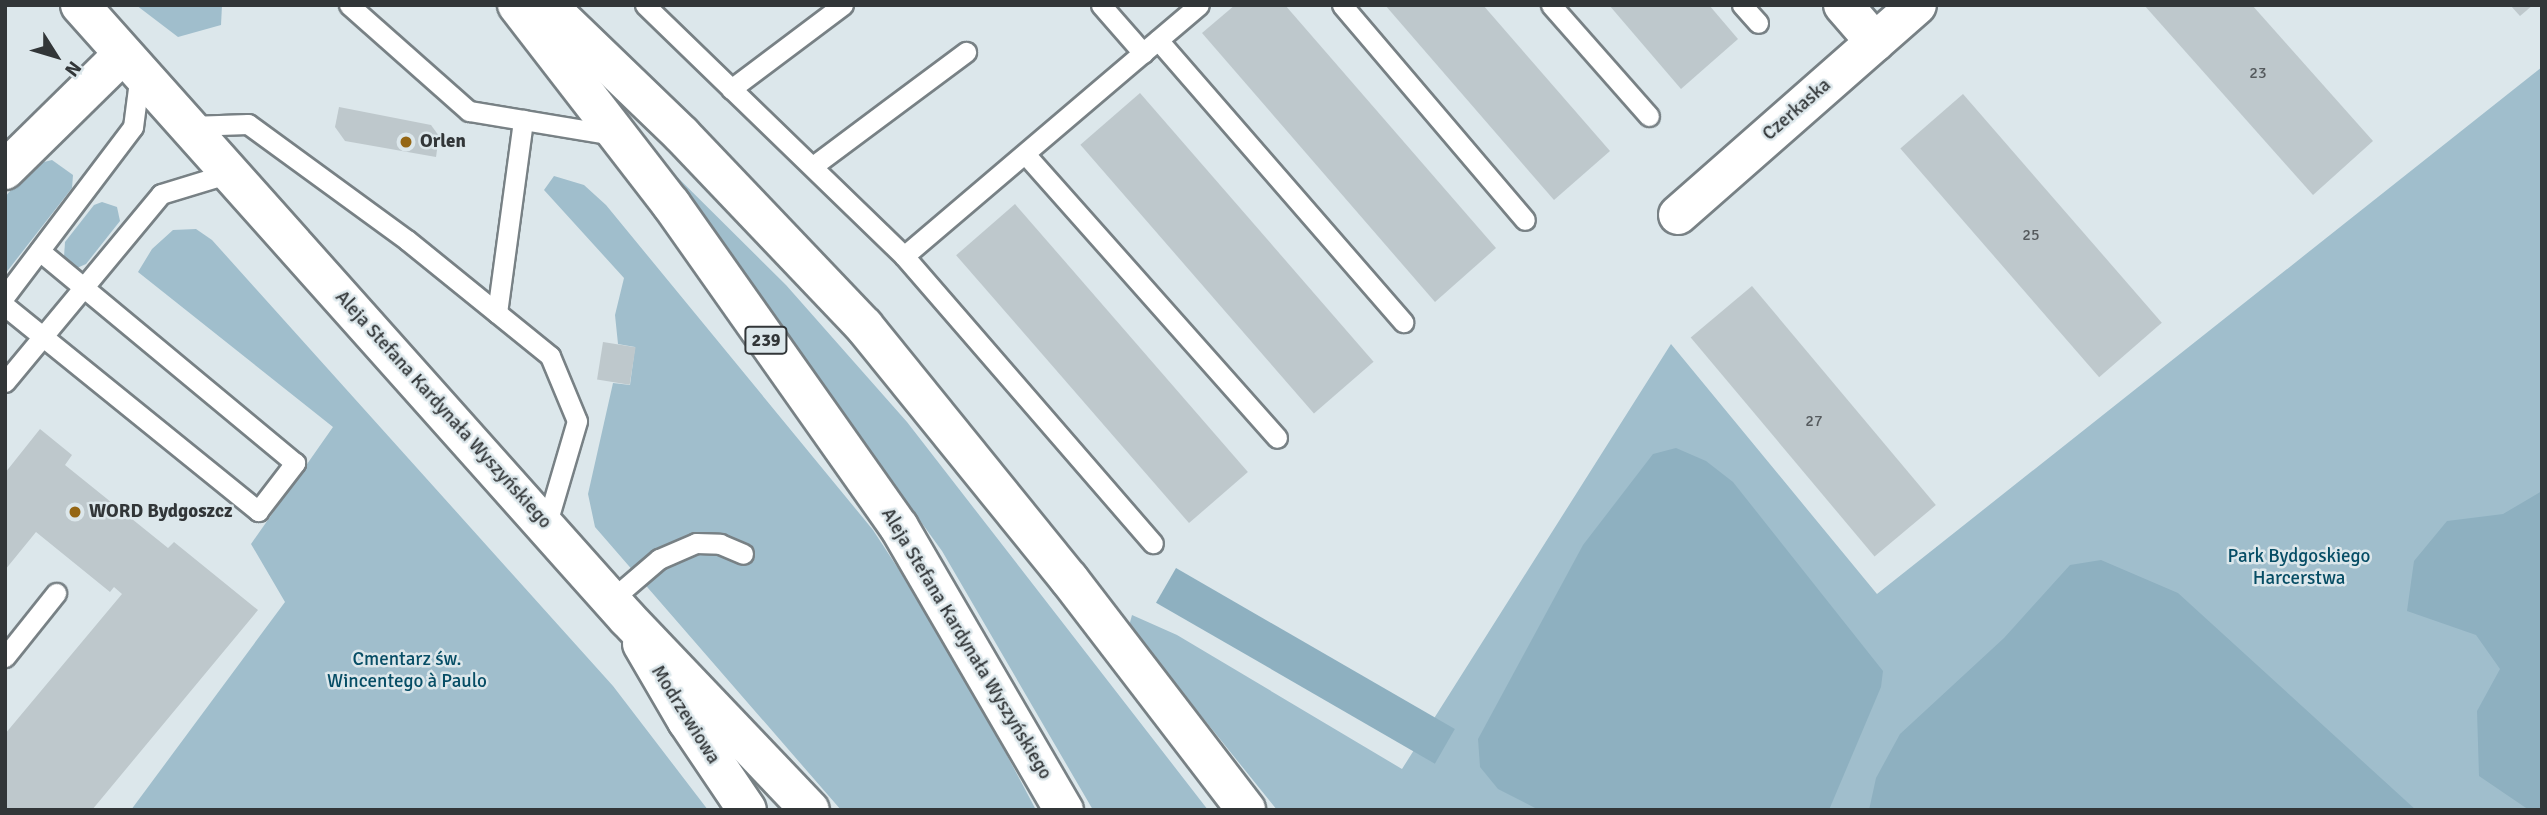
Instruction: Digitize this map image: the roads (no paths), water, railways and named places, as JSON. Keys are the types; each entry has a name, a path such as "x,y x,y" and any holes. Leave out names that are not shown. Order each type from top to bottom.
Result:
{"main road":[{"name":"Aleja Stefana Kardynała Wyszyńskiego","path":"80,5 233,172 619,609 810,810"},
{"name":"Aleja Stefana Kardynała Wyszyńskiego","path":"517,5 617,136 899,527 1064,810"},
{"path":"547,5 682,135 864,326 1069,579 1246,810"},
{"path":"1843,5 1875,42"},
{"name":"Czerkaska","path":"1678,215 1917,5"},
{"path":"5,170 131,63"},
{"name":"Modrzewiowa","path":"619,609 687,721 747,810"}],"lane":[{"path":"349,5 470,111 617,136"},
{"path":"731,89 843,5"},
{"path":"1101,5 1151,47 1403,322"},
{"path":"904,256 1026,155 1199,5"},
{"path":"1342,5 1525,220"},
{"path":"1551,5 1649,116"},
{"path":"1742,5 1758,23"},
{"path":"648,6 904,256 1153,543"},
{"path":"813,166 966,52"},
{"path":"5,296 132,127 131,63"},
{"path":"497,313 523,120"},
{"path":"190,126 248,124 407,240 550,356 577,421 547,526"},
{"path":"1026,155 1277,438"},
{"path":"5,382 161,194 233,172"},
{"path":"5,306 258,511 295,463 40,251"},
{"path":"619,609 659,559 696,543 720,544 743,554"},
{"path":"5,657 56,593"}],"place":[{"name":"Orlen","path":"406,142"},
{"name":"WORD Bydgoszcz","path":"75,512"}],"park label":[{"name":"Park Bydgoskiego Harcerstwa","path":"2299,568"},
{"name":"Cmentarz św. Wincentego à Paulo","path":"407,671"}]}
